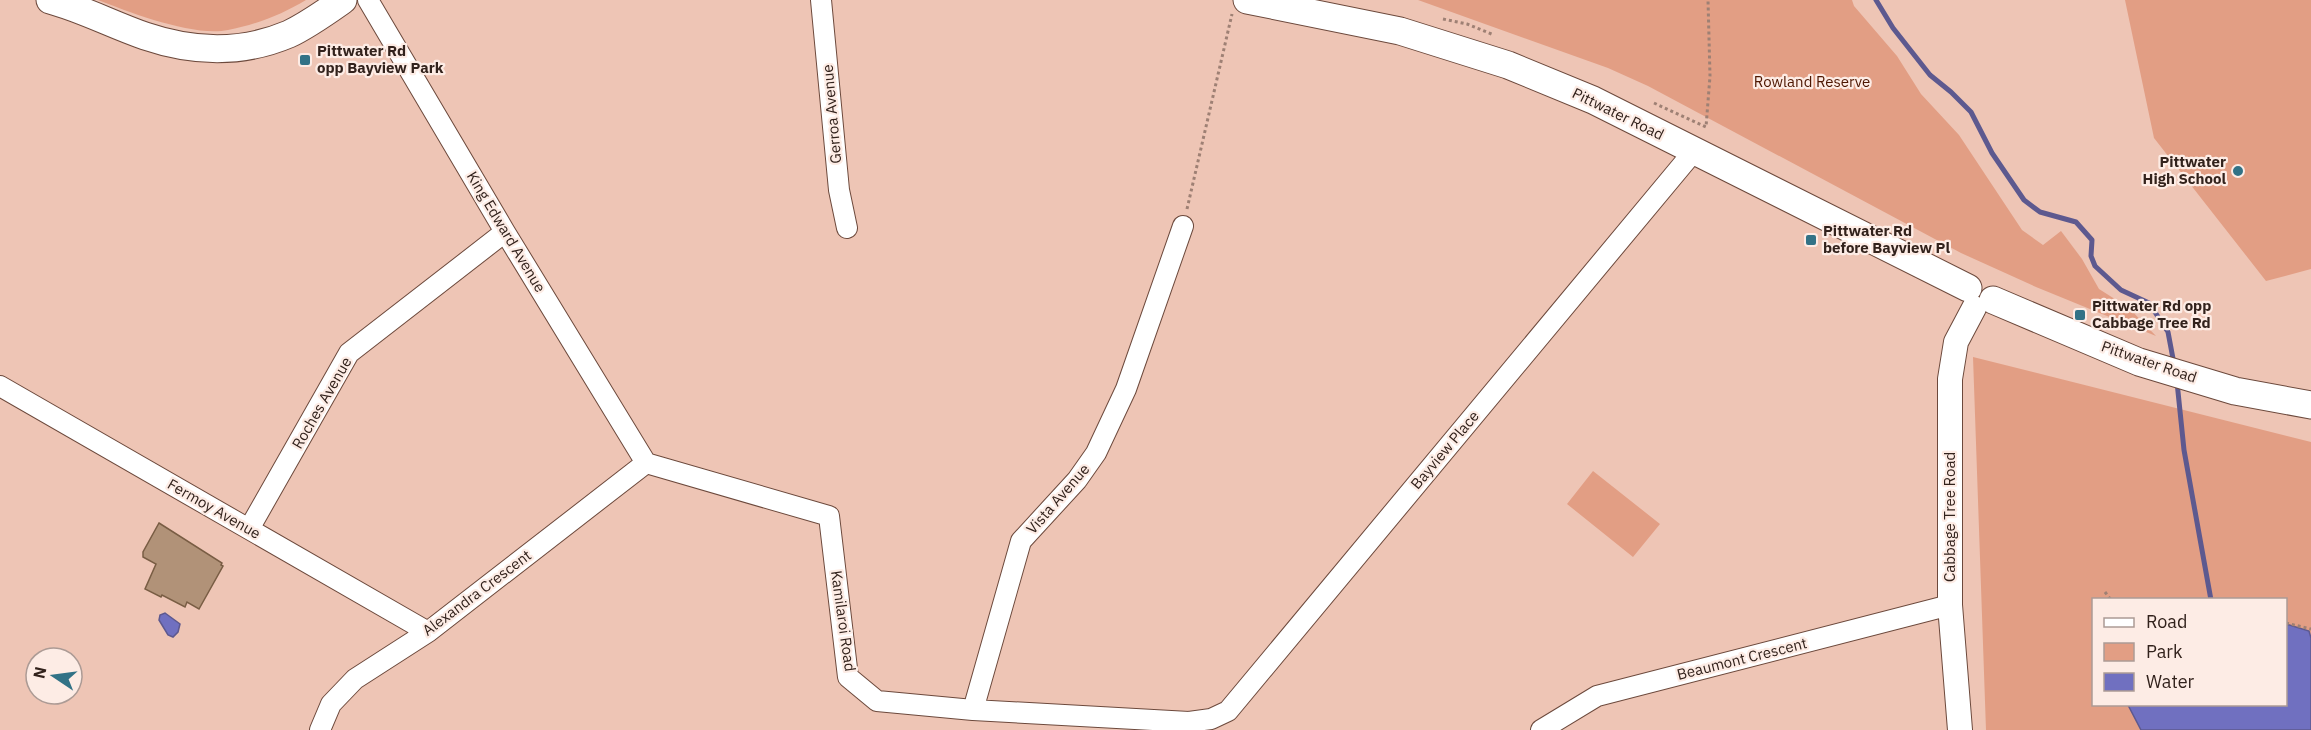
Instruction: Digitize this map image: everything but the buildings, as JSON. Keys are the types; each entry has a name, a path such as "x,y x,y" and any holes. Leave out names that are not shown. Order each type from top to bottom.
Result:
{"main road":[{"path":"50,0 166,43 216,50 258,43 288,34 308,24 343,0"},
{"name":"Pittwater Road","path":"1239,6 1400,31 1474,52 1593,100 1978,299 2139,362 2235,391 2311,405"}],"street":[{"name":"King Edward Avenue","path":"368,0 645,463"},
{"name":"Gerroa Avenue","path":"821,0 839,190 847,228"},
{"name":"Bayview Place","path":"1188,726 1212,719 1228,711 1694,151"},
{"name":"Vista Avenue","path":"973,710 1022,542 1077,480 1096,453 1126,389 1183,226"},
{"name":"Roches Avenue","path":"249,529 349,354 505,232"},
{"name":"Cabbage Tree Road","path":"1960,730 1950,605 1950,379 1956,342 1978,299"},
{"name":"Fermoy Avenue","path":"0,386 428,632"},
{"name":"Kamilaroi Road","path":"645,463 830,516 848,677 877,701 1188,726"},
{"name":"Alexandra Crescent","path":"320,730 331,704 355,679 428,632 645,463"},
{"name":"Beaumont Crescent","path":"1541,730 1597,696 1950,605"}],"path":[{"path":"1706,127 1710,76 1708,0"},
{"path":"1183,226 1239,6"},
{"path":"2105,592 2110,598"},
{"path":"2287,623 2311,628"}],"green space":[{"path":"98,0 306,0 258,22 238,28 214,31 181,27"},
{"name":"Rowland Reserve","path":"1418,0 1852,0 1854,6 1897,56 1921,94 1959,135 2022,230 2043,245 2061,231 2082,259 2099,289 2129,308 2156,336 2036,287 1961,253 1648,86 1608,68"},
{"name":"Pittwater High School","path":"2125,0 2311,0 2311,269 2266,281 2154,138"},
{"path":"1973,357 2311,442 2311,730 1986,730"},
{"path":"1593,471 1660,524 1633,557 1567,504"}],"water":[{"path":"165,613 180,624 178,632 173,637 168,635 159,620 160,615"},
{"path":"2287,624 2309,631 2311,638 2311,730 2141,730 2129,706 2287,706"}],"waterway":[{"path":"1876,0 1893,28 1930,75 1971,112 1992,153 2024,200 2040,212 2076,222 2092,240 2091,256 2095,266 2121,290 2149,303 2168,332 2174,364"},
{"path":"2177,382 2184,450 2211,598"}],"place":[{"name":"Pittwater Rd opp Bayview Park","path":"305,60"},
{"name":"Pittwater High School","path":"2238,171"},
{"name":"Pittwater Rd before Bayview Pl","path":"1811,240"},
{"name":"Pittwater Rd opp Cabbage Tree Rd","path":"2080,315"}]}
